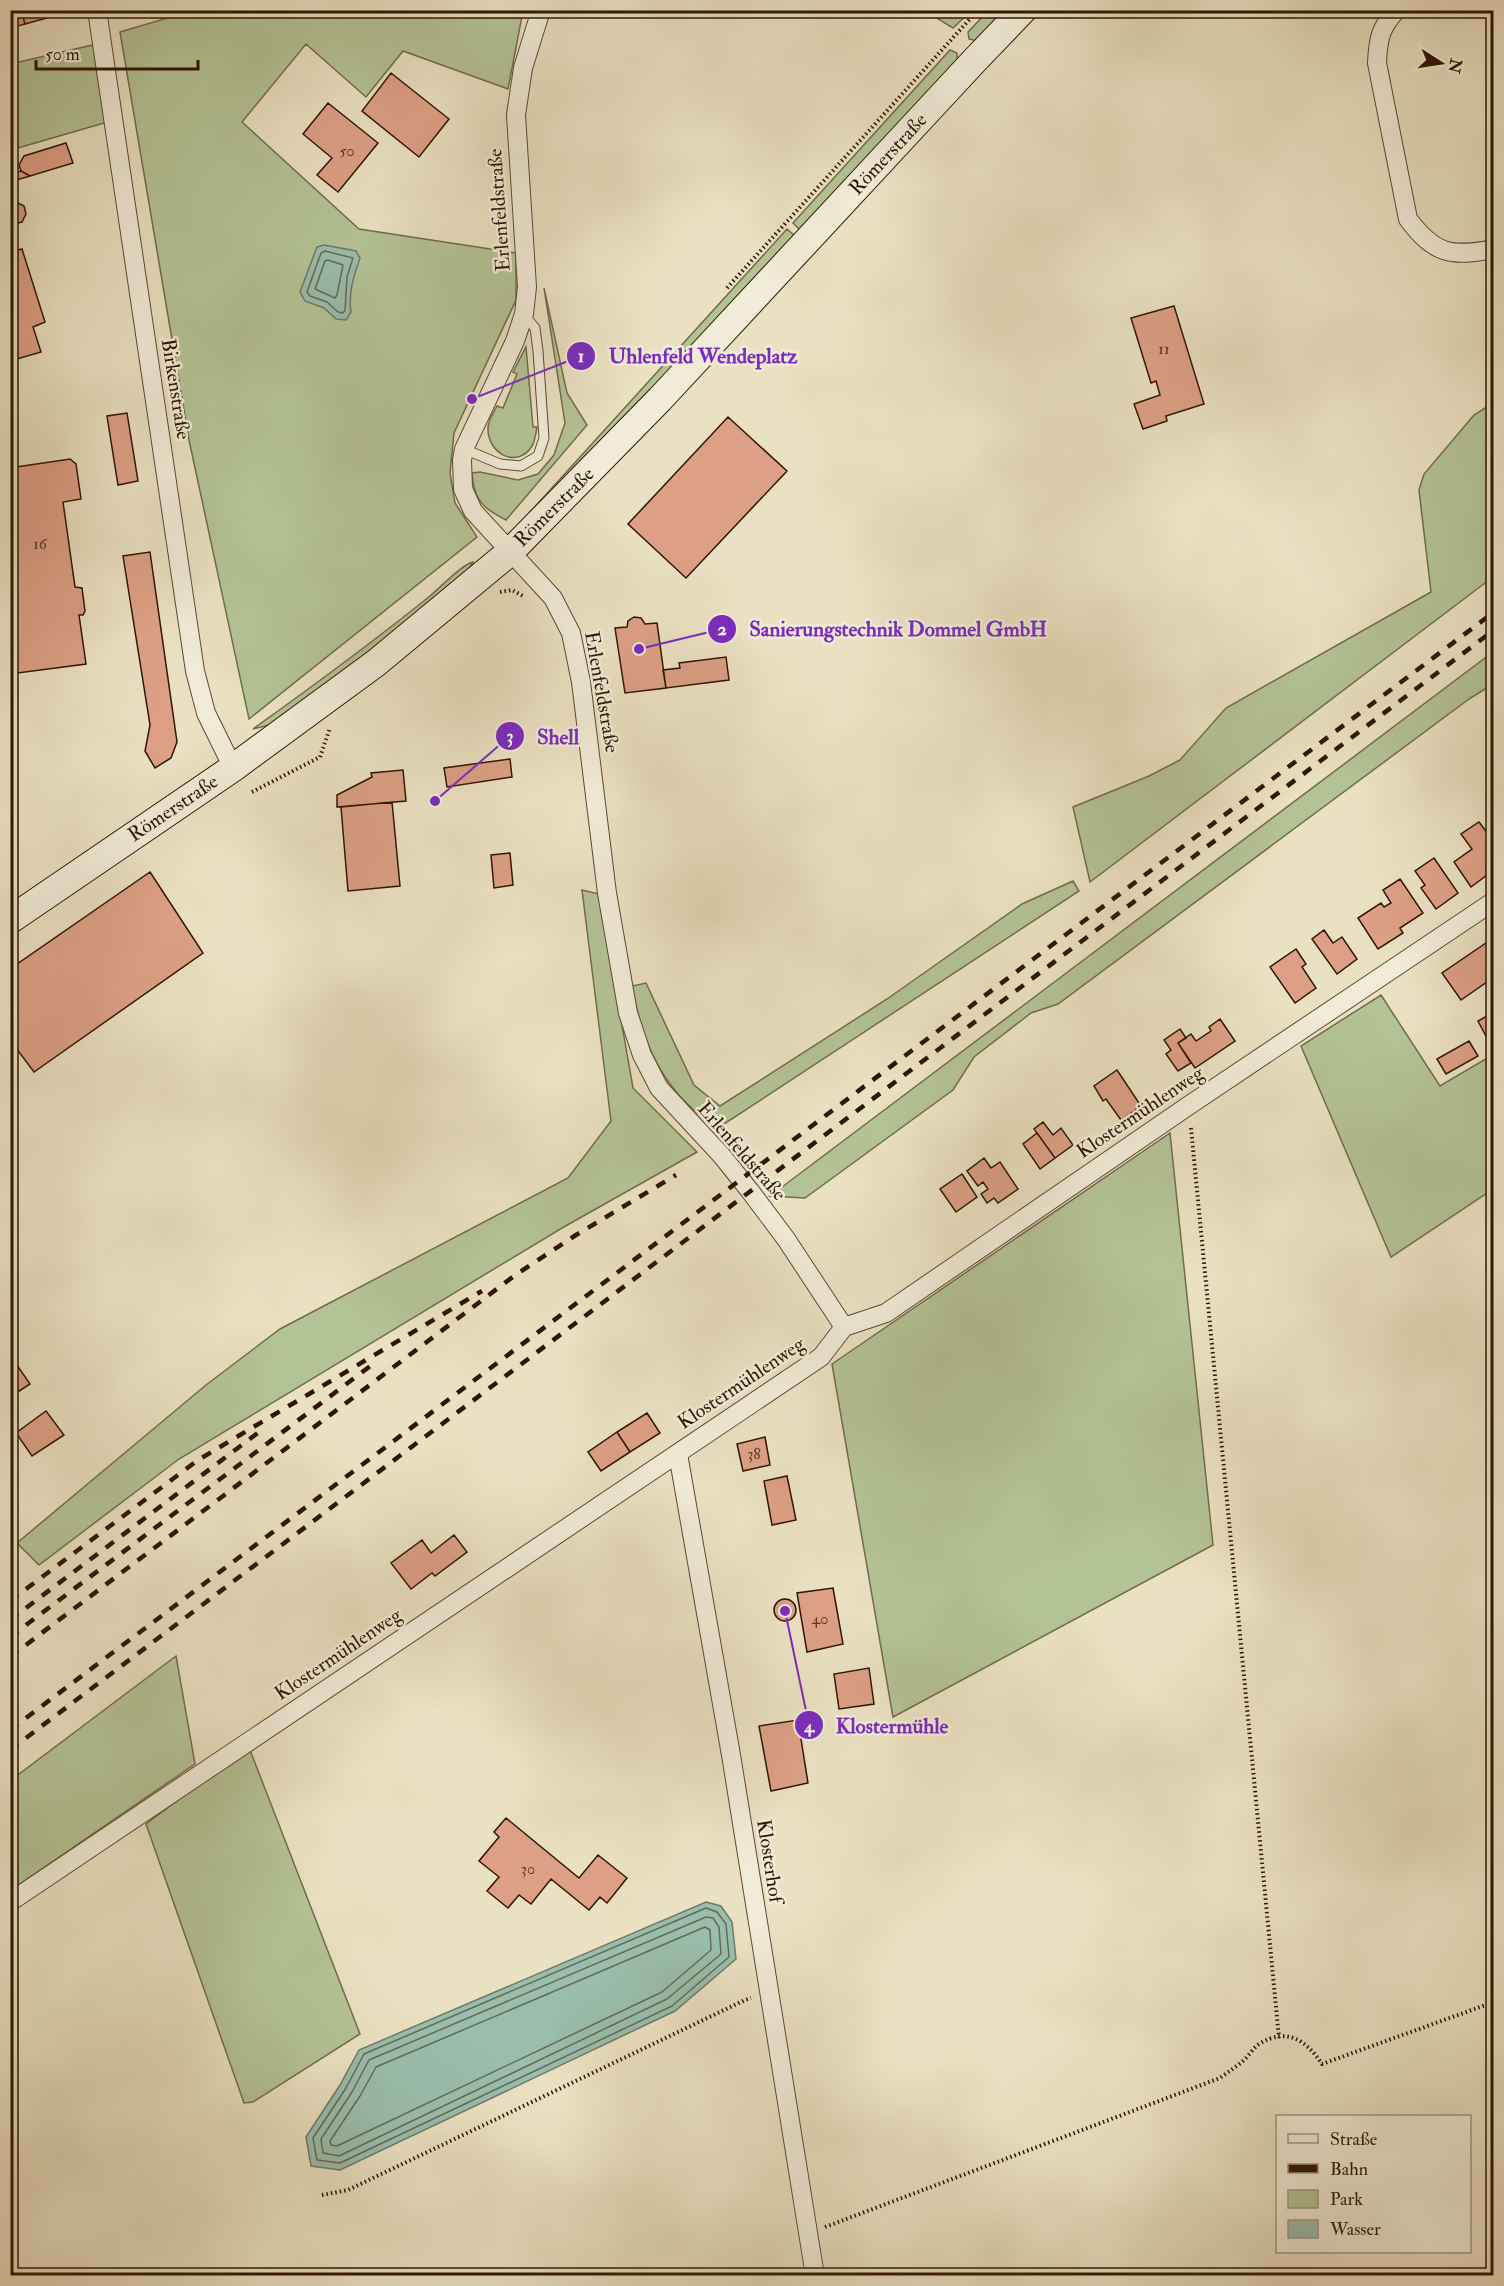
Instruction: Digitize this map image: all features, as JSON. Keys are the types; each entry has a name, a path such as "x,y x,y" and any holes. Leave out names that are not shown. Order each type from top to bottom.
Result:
{"main road":[{"name":"Römerstraße","path":"10,920 233,768 376,663 510,552 660,399 1023,10"}],"street":[{"name":"Birkenstraße","path":"97,10 195,671 206,713 233,768"},
{"name":"Erlenfeldstraße","path":"541,10 523,68 516,115 527,287 524,314 515,341 464,449 463,489 474,512 554,598 571,633 581,682 607,893 628,1013 642,1055 659,1088 722,1156 750,1191 786,1239 844,1327"},
{"path":"1397,10 1378,38 1377,63 1408,219 1422,238 1442,250 1466,254 1494,249"},
{"name":"Klostermühlenweg","path":"10,1902 821,1358 844,1327 886,1313 1188,1106 1494,901"},
{"name":"Klosterhof","path":"678,1454 731,1755 815,2276"}],"lane":[{"path":"464,449 500,464 521,466 538,456 544,438 538,351 535,328 524,314"}],"path":[{"path":"724,292 978,10"},
{"path":"499,592 512,590 524,596 531,604"},
{"path":"252,792 320,757 331,725"},
{"path":"1188,1106 1279,2038"},
{"path":"322,2195 348,2190 745,2000"},
{"path":"808,2234 1220,2078 1245,2060 1258,2045 1292,2036 1312,2049 1322,2064 1494,2002"}],"green space":[{"path":"971,10 953,28 925,11"},
{"path":"191,11 523,11 508,89 403,51 366,97 306,44 242,122 359,229 516,253 516,300 454,433 450,473 455,503 477,537 249,719 189,440 120,32"},
{"path":"988,11 1007,11 977,41 969,39 968,32"},
{"path":"97,44 111,121 11,150 10,64"},
{"path":"950,50 957,53 957,62 800,230 793,223"},
{"path":"787,229 795,236 620,426 535,511 531,511"},
{"path":"544,288 567,393 587,425 506,520 485,507 477,497 472,473 480,472 518,480 538,474 554,455 565,423"},
{"path":"526,347 533,427 537,427 535,439 526,453 519,457 511,457 504,455 492,445 488,425 497,406 503,408 517,374 513,372"},
{"path":"1493,403 1493,577 1090,882 1073,807 1149,776 1180,760 1226,708 1431,592 1419,490 1424,474 1474,415"},
{"path":"473,562 466,574 343,672 273,724 253,729 365,647 457,572"},
{"path":"1493,652 1493,684 1469,699 1058,1004 1031,1013 974,1057 953,1090 805,1198 770,1196"},
{"path":"1073,881 1079,891 715,1130 678,1094 660,1070 638,1015 632,986 646,983 694,1085 720,1106 887,999 1022,904"},
{"path":"582,890 599,894 633,1088 697,1152 562,1228 179,1459 39,1565 17,1543 206,1385 280,1329 568,1178 611,1121"},
{"path":"1381,995 1440,1086 1494,1054 1493,1189 1391,1257 1301,1046"},
{"path":"1170,1133 1213,1545 893,1717 832,1364"},
{"path":"176,1656 195,1764 11,1890 11,1780"},
{"path":"250,1750 360,2034 253,2102 244,2103 146,1824"}],"water":[{"path":"324,245 356,251 360,258 351,291 351,312 346,320 336,319 324,308 305,301 300,292 317,247"},
{"path":"706,1902 721,1906 732,1922 736,1959 675,2011 340,2170 311,2166 306,2137 340,2085 359,2050"}],"building":[{"path":"10,10 21,10 25,24 10,28"},
{"path":"21,10 53,10 54,16 25,24"},
{"path":"391,73 449,119 419,157 362,111"},
{"path":"328,103 378,143 338,192 317,175 332,158 303,134"},
{"path":"66,143 73,163 30,176 21,171 19,165 24,156"},
{"path":"21,171 30,176 16,180 18,188 15,193 18,203 24,206 26,214 22,222 14,224 10,222 10,175"},
{"path":"22,249 45,322 33,327 41,352 10,361 10,252"},
{"path":"1174,306 1204,404 1166,416 1167,421 1143,429 1134,404 1160,395 1156,381 1151,383 1131,318"},
{"path":"127,413 138,481 118,485 107,416"},
{"path":"728,417 787,471 686,578 628,524"},
{"path":"70,459 76,464 81,499 63,502 75,587 82,588 85,611 83,615 79,615 86,664 10,674 10,468"},
{"path":"150,552 177,742 171,758 155,768 145,751 150,725 123,556"},
{"path":"634,617 641,618 645,624 657,623 666,688 625,693 615,628 627,627 628,621"},
{"path":"726,657 729,680 666,688 663,670 680,668 679,663"},
{"path":"510,759 512,777 447,787 444,768"},
{"path":"403,770 406,801 337,807 337,795 372,777 371,773"},
{"path":"392,802 400,886 348,891 341,807"},
{"path":"1479,822 1494,842 1490,847 1494,852 1494,860 1486,865 1491,872 1471,887 1454,862 1472,849 1461,834"},
{"path":"510,853 513,885 494,888 491,855"},
{"path":"1434,858 1458,893 1436,909 1421,888 1425,885 1415,871"},
{"path":"150,872 203,953 34,1072 10,1040 10,969"},
{"path":"1400,879 1423,913 1400,928 1403,933 1378,949 1358,918 1381,903 1384,907 1391,903 1383,890"},
{"path":"1324,930 1333,943 1342,937 1357,959 1337,974 1312,939"},
{"path":"1486,943 1494,954 1494,977 1461,1000 1442,973"},
{"path":"1296,949 1306,964 1302,967 1316,988 1295,1003 1270,967"},
{"path":"1494,1012 1494,1034 1487,1038 1478,1021"},
{"path":"1220,1019 1235,1041 1195,1068 1178,1043 1191,1034 1196,1041 1211,1031 1209,1027"},
{"path":"1180,1029 1186,1038 1178,1043 1191,1063 1178,1071 1166,1054 1171,1050 1164,1040"},
{"path":"1469,1041 1478,1056 1446,1074 1437,1059"},
{"path":"1117,1070 1141,1106 1121,1120 1106,1099 1103,1101 1094,1086"},
{"path":"1043,1122 1053,1135 1061,1128 1073,1145 1055,1158 1034,1129"},
{"path":"1037,1133 1055,1158 1040,1169 1023,1144"},
{"path":"984,1158 991,1168 1000,1162 1018,1189 998,1203 994,1198 987,1203 981,1194 988,1189 983,1182 978,1186 967,1171"},
{"path":"962,1174 977,1197 956,1212 940,1189"},
{"path":"10,1355 30,1384 10,1397"},
{"path":"46,1411 64,1435 32,1456 16,1433"},
{"path":"647,1413 660,1433 630,1452 617,1432"},
{"path":"617,1432 630,1452 601,1471 588,1452"},
{"path":"765,1437 770,1465 743,1471 737,1444"},
{"path":"787,1476 796,1520 772,1525 764,1481"},
{"path":"454,1535 467,1552 435,1576 432,1573 411,1589 391,1563 422,1540 431,1553"},
{"path":"833,1588 843,1644 807,1652 797,1593"},
{"path":"785,1599 793,1602 796,1610 793,1618 785,1621 777,1618 774,1610 777,1602"},
{"path":"869,1668 874,1704 839,1709 834,1674"},
{"path":"798,1720 808,1783 771,1791 759,1726"},
{"path":"506,1818 579,1878 598,1855 627,1878 607,1903 600,1897 589,1910 551,1879 531,1904 519,1895 508,1908 487,1891 499,1877 479,1861 499,1837 494,1832"}],"railway":[{"path":"10,1730 1494,612"},
{"path":"10,1750 1494,630"},
{"path":"10,1657 514,1276 576,1235 676,1175"},
{"path":"10,1601 198,1460 482,1291"},
{"path":"10,1637 377,1361"},
{"path":"10,1620 263,1429"}],"place":[{"name":"Uhlenfeld Wendeplatz","path":"472,399"},
{"name":"Sanierungstechnik Dommel GmbH","path":"639,649"},
{"name":"Shell","path":"435,801"},
{"name":"Klostermühle","path":"785,1611"}]}
